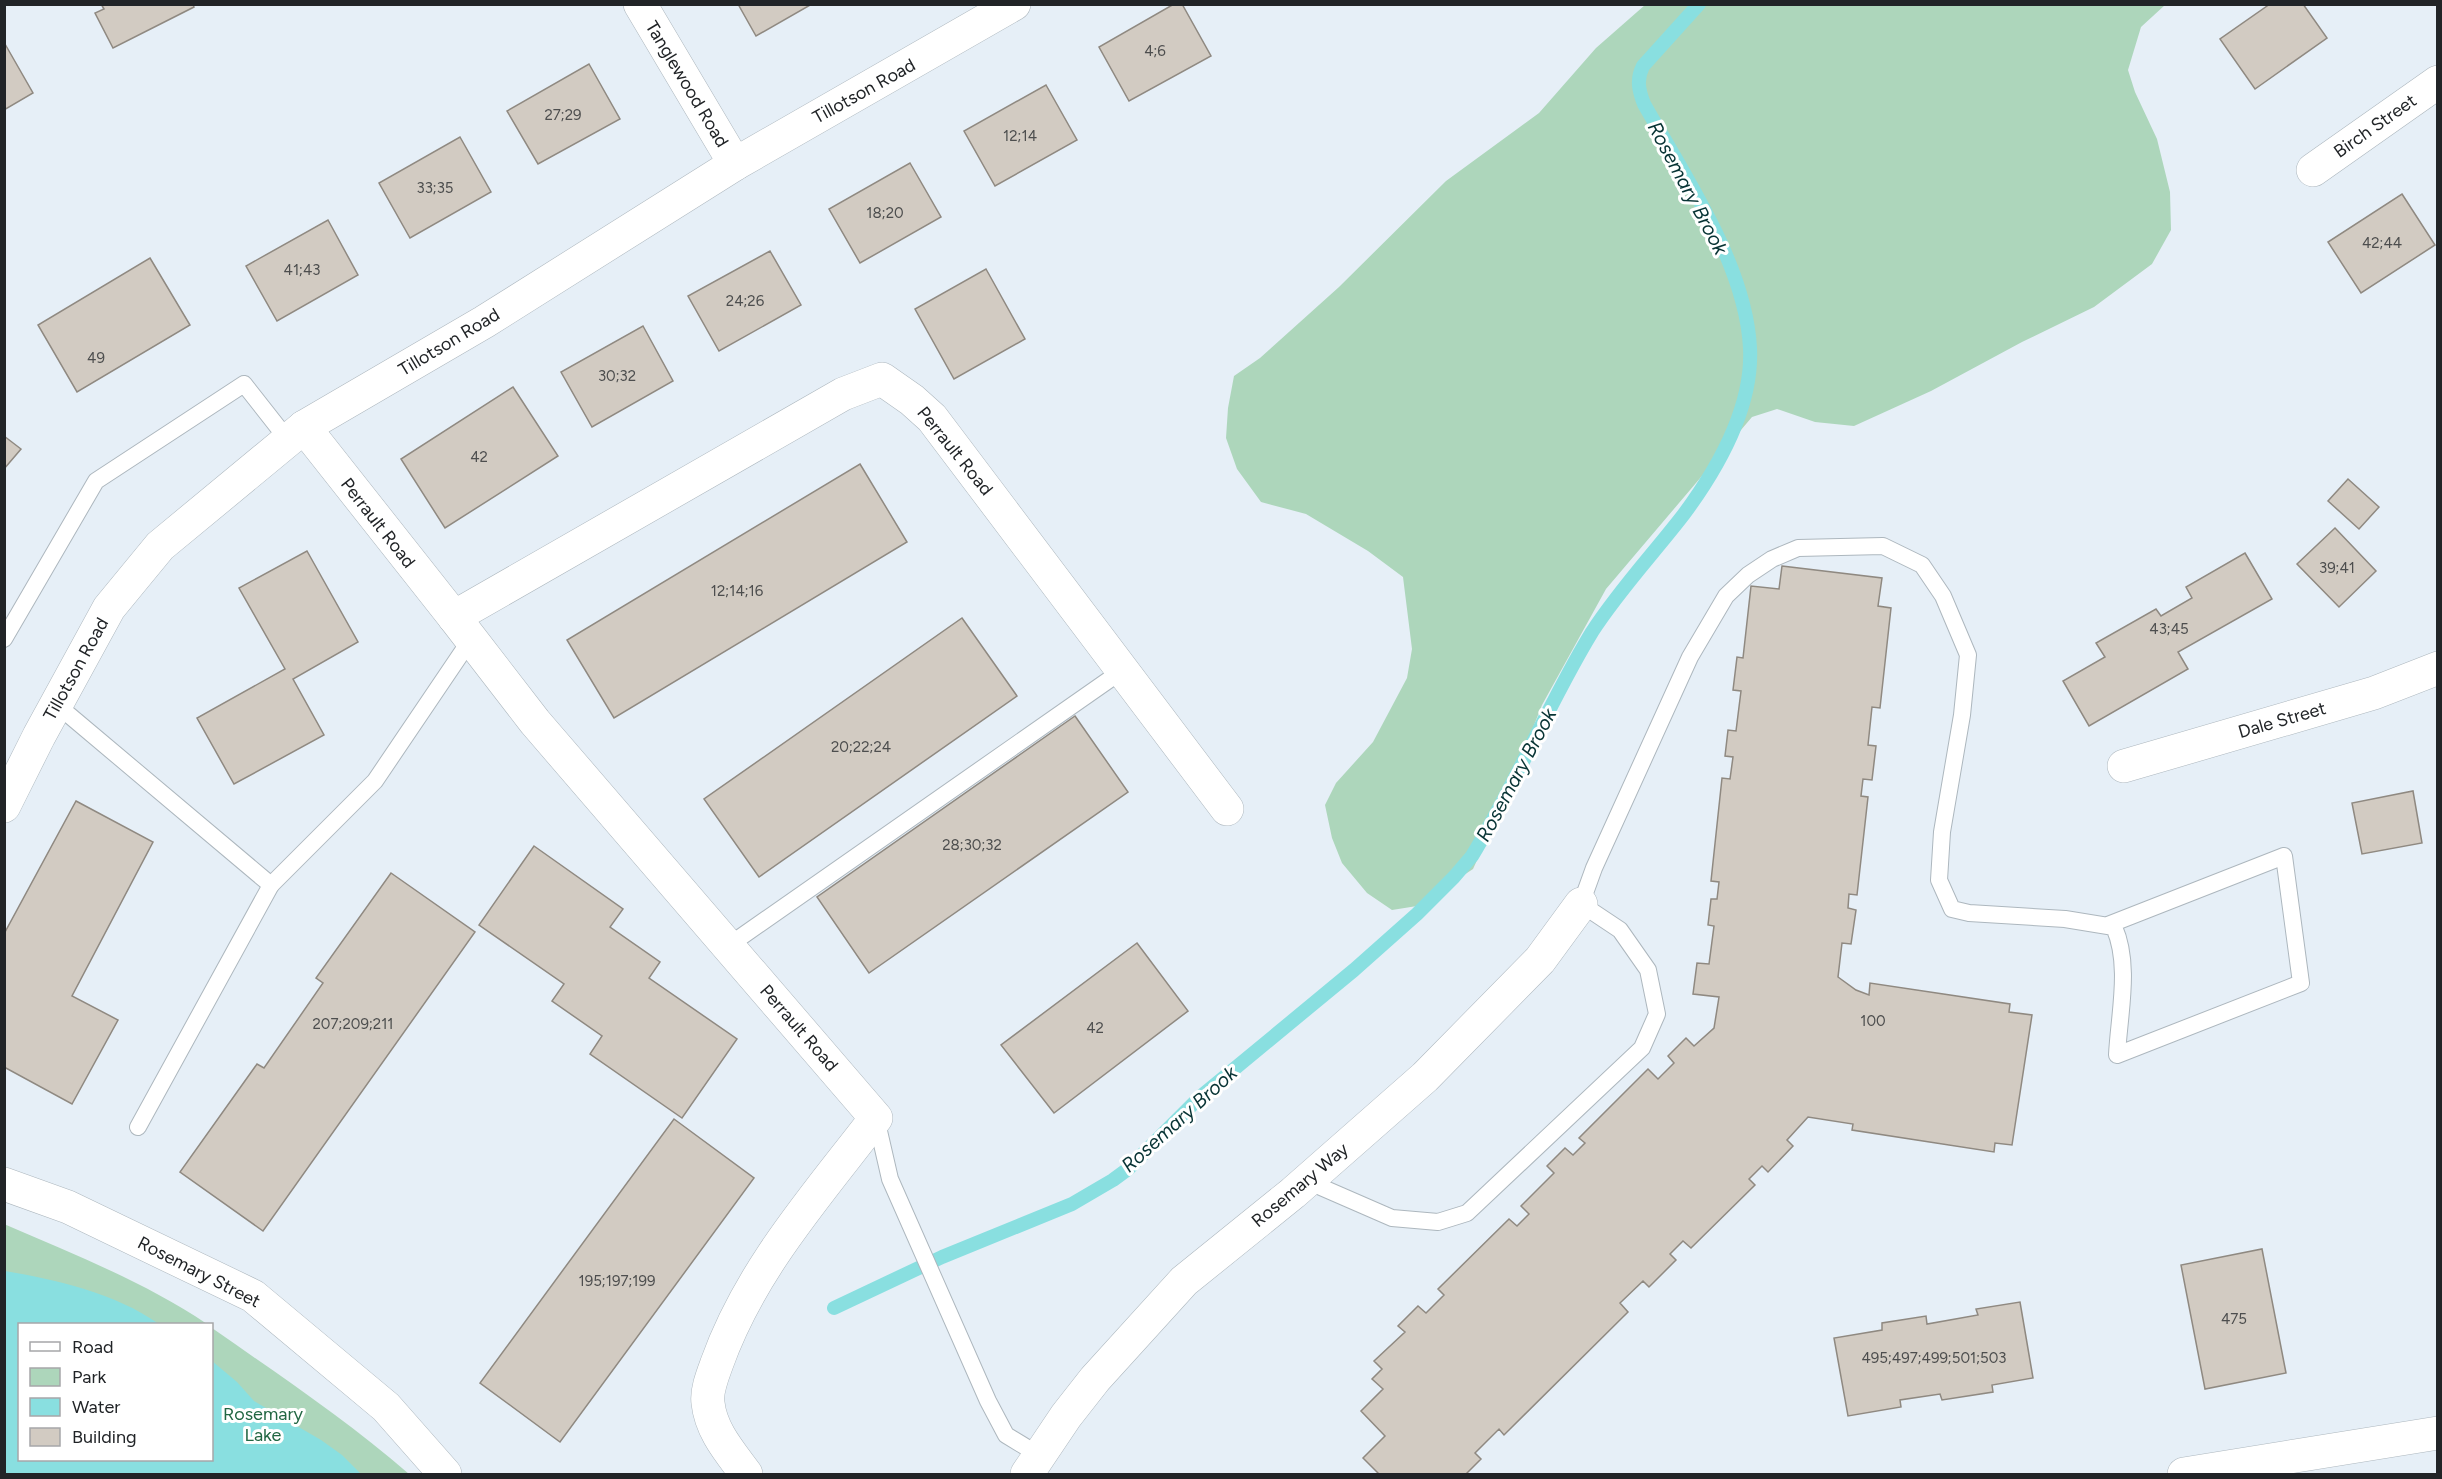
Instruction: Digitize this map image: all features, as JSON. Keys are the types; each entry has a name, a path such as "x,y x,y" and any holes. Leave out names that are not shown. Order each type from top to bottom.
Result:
{"street":[{"name":"Tanglewood Road","path":"640,4 735,164"},
{"name":"Tillotson Road","path":"4,806 56,704 109,608 160,546 296,434 484,322 735,164 1014,4"},
{"name":"Birch Street","path":"2313,170 2438,82"},
{"name":"Perrault Road","path":"463,628 843,394 882,379 912,400 932,418 1227,809"},
{"name":"Perrault Road","path":"296,434 463,628 535,722 876,1118"},
{"name":"Dale Street","path":"2124,766 2374,693 2438,668"},
{"name":"Rosemary Way","path":"1033,1465 1095,1379 1184,1281 1306,1181 1417,1084 1540,960 1581,904"},
{"path":"746,1474 713,1426 707,1400 730,1328 764,1269 792,1228 876,1118"},
{"name":"Rosemary Street","path":"4,1184 68,1207 253,1296 386,1407 445,1474"},
{"path":"2184,1474 2438,1433"}],"lane":[{"path":"4,639 96,480 244,384 296,434"},
{"path":"1306,1181 1392,1218 1438,1222 1467,1214 1641,1048 1657,1014 1648,970 1620,930 1581,904 1594,868 1690,657 1726,596 1748,575 1764,564 1798,548 1883,546 1922,565 1943,596 1968,655 1962,714 1942,832 1939,880 1952,909 1969,913 2065,919 2114,927 2119,937 2122,963 2117,1055 2301,983 2284,856 2108,925"},
{"path":"138,1127 271,885 375,781 463,628"},
{"path":"728,946 1123,670"},
{"path":"56,704 271,885"},
{"path":"876,1118 890,1179 988,1401 1006,1436 1033,1465"}],"green space":[{"path":"1645,5 2165,5 2141,27 2128,70 2135,92 2157,139 2170,192 2171,230 2152,264 2094,307 2022,342 1931,391 1854,426 1815,422 1777,409 1752,417 1606,589 1542,705 1501,808 1473,869 1417,906 1392,910 1367,893 1342,863 1332,838 1325,805 1336,783 1373,742 1407,678 1412,649 1403,577 1368,551 1306,514 1261,502 1237,469 1226,438 1228,408 1234,376 1260,358 1339,287 1446,181 1539,113 1596,48"},
{"name":"Rosemary Lake","path":"4,1224 134,1282 205,1323 18,1323 18,1461 213,1461 213,1329 337,1416 409,1474 5,1474"}],"water":[{"name":"Rosemary Lake","path":"5,1271 85,1289 124,1304 157,1323 18,1323 18,1461 213,1461 213,1362 237,1382 254,1401 321,1440 342,1455 361,1474 5,1474"}],"building":[{"path":"101,4 193,4 194,7 113,48 95,13 104,9"},
{"path":"738,4 812,4 756,36"},
{"path":"1174,4 1182,4 1211,56 1129,101 1099,47"},
{"path":"2270,4 2303,4 2327,38 2255,89 2220,39"},
{"path":"4,44 33,93 4,110"},
{"path":"589,64 620,119 538,164 507,111"},
{"path":"1046,85 1077,140 995,186 964,131"},
{"path":"460,137 491,192 410,238 379,183"},
{"path":"910,163 941,217 860,263 829,209"},
{"path":"2402,194 2435,245 2361,293 2328,242"},
{"path":"328,220 358,275 277,321 246,266"},
{"path":"770,251 801,305 719,351 688,296"},
{"path":"150,258 190,325 77,392 38,325"},
{"path":"986,269 1025,339 954,379 915,309"},
{"path":"643,326 673,381 592,427 561,372"},
{"path":"513,387 558,456 445,528 401,459"},
{"path":"4,436 21,449 4,469"},
{"path":"860,464 907,542 614,718 567,640"},
{"path":"2348,479 2379,507 2359,529 2328,501"},
{"path":"2335,528 2376,571 2339,607 2297,564"},
{"path":"307,551 358,642 293,679 324,735 234,784 197,718 285,669 239,588"},
{"path":"2245,553 2272,599 2178,652 2188,669 2089,726 2063,681 2105,657 2096,643 2156,609 2161,616 2192,598 2186,587"},
{"path":"1782,566 1882,578 1878,606 1891,608 1880,708 1872,707 1868,745 1876,746 1872,780 1863,779 1861,796 1868,797 1857,895 1849,894 1848,908 1856,910 1851,944 1842,943 1838,977 1856,990 1869,995 1870,983 2010,1004 2009,1012 2032,1015 2012,1145 1995,1143 1994,1152 1852,1130 1853,1124 1808,1117 1787,1140 1793,1146 1768,1172 1762,1166 1749,1179 1755,1185 1691,1248 1683,1241 1670,1254 1676,1260 1649,1287 1643,1281 1620,1303 1628,1312 1504,1435 1499,1429 1475,1453 1481,1459 1466,1474 1379,1474 1363,1458 1385,1436 1361,1411 1383,1389 1372,1379 1382,1369 1374,1361 1405,1332 1398,1326 1418,1306 1426,1313 1444,1295 1438,1289 1509,1219 1517,1226 1529,1214 1521,1206 1554,1173 1547,1166 1565,1148 1573,1155 1585,1143 1579,1138 1648,1069 1658,1079 1674,1063 1668,1056 1686,1038 1694,1046 1714,1028 1719,997 1693,994 1697,963 1709,964 1714,926 1708,925 1711,899 1717,899 1719,882 1711,881 1722,778 1730,779 1733,757 1725,756 1728,730 1736,731 1741,691 1733,690 1737,657 1743,658 1751,586 1779,589"},
{"path":"962,618 1017,696 759,877 704,799"},
{"path":"1075,716 1128,792 869,973 817,897"},
{"path":"2413,791 2422,843 2362,854 2352,803"},
{"path":"76,801 153,842 72,996 118,1020 72,1104 4,1067 4,934"},
{"path":"534,846 623,909 610,927 660,962 649,978 737,1039 682,1118 590,1054 602,1036 552,1001 564,984 479,925"},
{"path":"391,873 475,932 263,1231 180,1172 257,1064 264,1068 323,983 316,978"},
{"path":"1137,943 1188,1011 1054,1113 1001,1045"},
{"path":"674,1119 754,1178 560,1442 480,1383"},
{"path":"2262,1249 2286,1373 2205,1389 2181,1265"},
{"path":"2020,1302 2033,1378 1992,1385 1993,1392 1942,1400 1940,1394 1900,1400 1901,1407 1848,1416 1834,1338 1882,1330 1882,1323 1926,1316 1927,1324 1978,1315 1976,1309"}],"waterway":[{"name":"Rosemary Brook","path":"834,1308 942,1257 1072,1204 1113,1180 1128,1169 1199,1098 1354,970 1417,914 1472,856 1592,632 1625,586 1684,514 1721,457 1746,392 1750,348 1746,317 1737,285 1711,222 1644,104 1639,85 1643,66 1699,4"}]}
